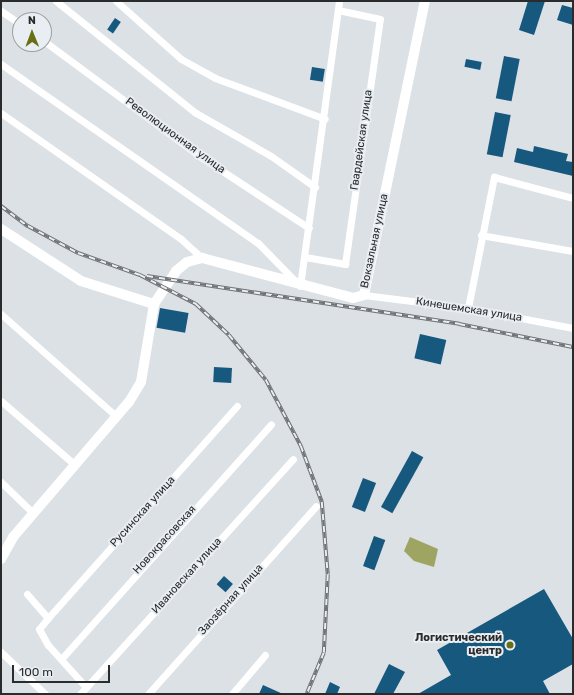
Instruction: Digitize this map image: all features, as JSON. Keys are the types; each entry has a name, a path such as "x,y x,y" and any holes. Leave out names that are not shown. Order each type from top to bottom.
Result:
{"main road":[{"name":"Вокзальная улица","path":"202,258 300,286 353,298 364,295 425,1"},
{"path":"1,229 81,281 154,304"},
{"path":"1,559 14,536 116,416 141,382 154,304 176,271 187,262 202,258"}],"street":[{"path":"56,1 196,113 271,156 315,188"},
{"path":"116,1 181,59 215,78 325,119"},
{"path":"300,286 325,119 339,1"},
{"name":"Гвардейская улица","path":"305,257 344,264 380,19 338,10"},
{"path":"1,11 12,19"},
{"name":"Революционная улица","path":"52,47 201,157 309,228"},
{"path":"1,64 258,242 300,286"},
{"path":"1,113 181,239 202,258"},
{"path":"468,308 481,235 494,177 573,198"},
{"path":"481,235 573,251"},
{"name":"Кинешемская улица","path":"364,295 468,308 573,328"},
{"path":"1,314 116,416"},
{"path":"1,401 74,464"},
{"name":"Русинская улица","path":"48,618 238,406"},
{"name":"Новокрасовская","path":"63,657 271,424"},
{"name":"Ивановская улица","path":"80,694 293,459"},
{"path":"1,482 33,513"},
{"name":"Заозёрная улица","path":"148,694 316,506"},
{"path":"27,594 48,618 39,629 48,645 63,657 86,687"},
{"path":"1,652 45,694"},
{"path":"232,694 265,655"}],"shaded area":[{"path":"410,537 438,549 434,567 414,561 404,551"}],"building":[{"path":"528,1 545,1 534,35 519,30"},
{"path":"562,5 573,8 573,25 557,20"},
{"path":"115,18 121,22 113,34 107,30"},
{"path":"504,56 520,59 512,101 496,98"},
{"path":"466,59 482,62 480,70 464,67"},
{"path":"312,67 325,69 323,82 310,80"},
{"path":"495,112 511,115 503,157 487,154"},
{"path":"534,146 568,154 566,161 573,162 573,176 514,162 517,148 533,152"},
{"path":"160,308 189,313 185,333 157,328"},
{"path":"420,334 446,340 441,364 414,358"},
{"path":"214,367 232,368 231,383 213,382"},
{"path":"412,451 423,457 392,513 381,507"},
{"path":"363,478 376,483 365,512 352,507"},
{"path":"374,536 385,540 374,570 363,566"},
{"path":"224,576 233,584 226,592 217,584"},
{"name":"Логистический центр","path":"544,589 573,639 573,664 543,681 550,694 418,694 451,675 437,650"},
{"path":"389,664 405,672 393,694 374,694"},
{"path":"330,682 340,687 337,694 325,694"},
{"path":"263,685 283,694 259,694"}],"railway":[{"path":"1,206 28,226 78,253 140,275 196,304 229,335 266,380 301,446 322,502 328,575 324,653 307,694"},
{"path":"147,276 459,324 573,347"}],"place":[{"name":"Логистический центр","path":"510,645"}]}
